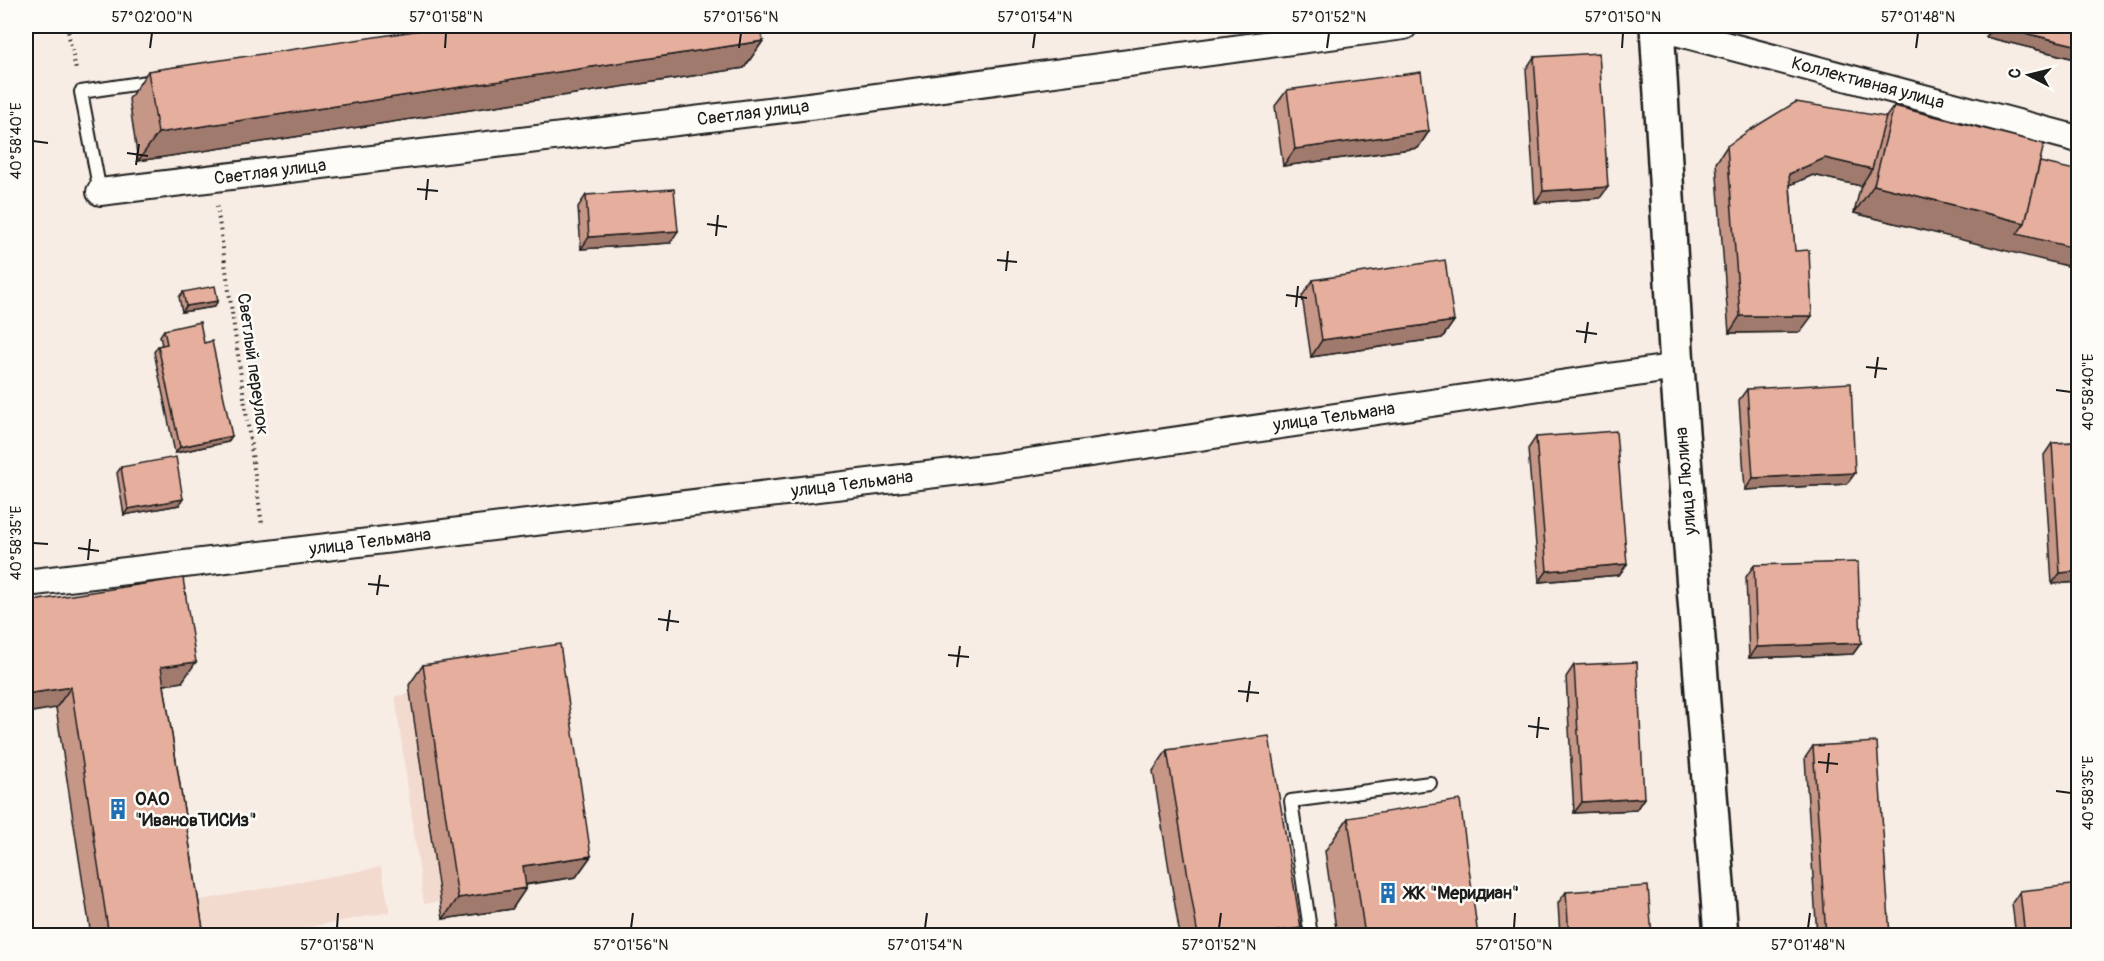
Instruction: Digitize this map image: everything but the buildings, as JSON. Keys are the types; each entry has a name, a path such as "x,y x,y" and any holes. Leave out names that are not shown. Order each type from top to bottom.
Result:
{"main road":[{"name":"улица Люлина","path":"1657,26 1677,367 1721,936"}],"street":[{"name":"Светлая улица","path":"100,192 817,105 1399,26"},
{"name":"Коллективная улица","path":"1657,26 2079,139"},
{"name":"улица Тельмана","path":"26,583 994,467 1677,367"}],"lane":[{"path":"100,192 81,92 163,80"},
{"path":"1311,936 1291,801 1430,783"}],"path":[{"path":"67,26 81,92"},
{"name":"Светлый переулок","path":"213,178 266,554"}],"shaded area":[{"path":"455,687 483,896 424,904 395,696"},
{"path":"381,867 390,912 267,935 185,936 179,904"}],"place":[{"name":"ОАО \"ИвановТИСИз\"","path":"118,809"},
{"name":"ЖК \"Меридиан\"","path":"1388,893"}]}
